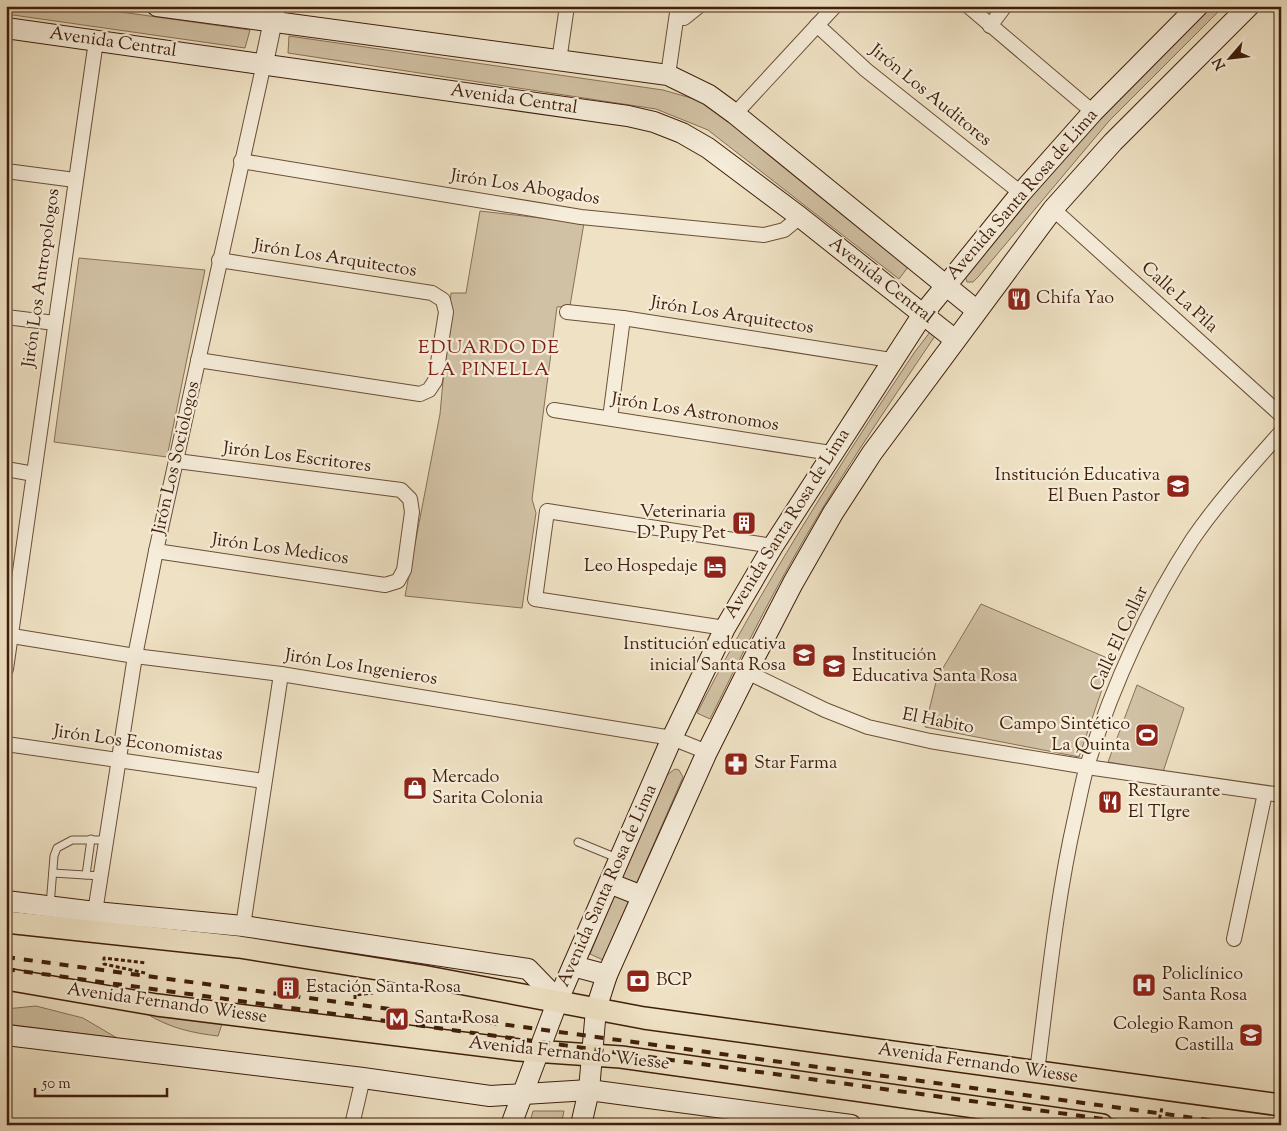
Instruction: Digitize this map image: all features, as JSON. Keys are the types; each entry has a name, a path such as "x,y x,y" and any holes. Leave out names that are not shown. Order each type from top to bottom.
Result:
{"main road":[{"name":"Avenida Central","path":"157,6 275,14 559,61 668,75 709,95 735,114 976,310"},
{"name":"Avenida Santa Rosa de Lima","path":"511,1125 558,1000 672,738 725,628 773,546 891,360 945,286 1022,193 1093,112 1198,6"},
{"name":"Avenida Santa Rosa de Lima","path":"581,1125 593,1054 596,1009 607,975 706,752 793,583 833,513 872,453 954,339 1053,209 1113,142 1249,6"},
{"name":"Avenida Central","path":"6,28 264,63 618,115 654,122 682,133 708,148 800,217 954,339"},
{"path":"609,883 642,896"},
{"path":"6,901 95,912 243,926 528,969 558,1000"},
{"name":"Avenida Fernando Wiesse","path":"6,922 239,946 558,1000 644,1018 1281,1105"},
{"path":"573,966 607,975"},
{"name":"Avenida Fernando Wiesse","path":"6,979 157,1005 538,1052 593,1054 1102,1125"},
{"name":"Avenida Fernando Wiesse","path":"6,1034 363,1078 490,1096 588,1090 851,1125"}],"street":[{"path":"559,61 567,6"},
{"path":"678,12 684,18 699,6"},
{"path":"735,114 835,6"},
{"path":"968,6 1093,112"},
{"path":"990,26 1006,6"},
{"path":"668,75 678,12"},
{"name":"Jirón Los Sociologos","path":"95,912 135,656 156,551 275,14"},
{"name":"Jirón Los Auditores","path":"817,25 866,70 1022,193"},
{"name":"Jirón Los Antropologos","path":"6,669 8,635 34,474 96,41"},
{"name":"Jirón Los Abogados","path":"241,161 581,217 764,235 784,230 800,217"},
{"path":"6,171 75,180"},
{"name":"Calle La Pila","path":"1053,209 1281,415"},
{"name":"Jirón Los Arquitectos","path":"198,360 420,394 430,390 435,381 446,312 443,300 432,293 219,260"},
{"name":"Jirón Los Arquitectos","path":"567,312 623,318 891,360"},
{"path":"6,317 55,323"},
{"path":"610,418 623,318"},
{"name":"Jirón Los Astronomos","path":"554,410 831,453"},
{"name":"Calle El Collar","path":"1037,1072 1056,921 1069,843 1087,767 1123,669 1154,606 1192,540 1234,486 1281,432"},
{"name":"Jirón Los Escritores","path":"177,461 401,490 410,499 412,512 404,570 398,581"},
{"path":"6,469 34,474"},
{"path":"725,628 535,599 547,510 773,546"},
{"name":"Jirón Los Medicos","path":"156,551 385,585 398,581"},
{"name":"Jirón Los Ingenieros","path":"8,635 135,656 282,674 672,738 706,752"},
{"name":"El Habito","path":"747,672 825,710 868,727 930,742 1281,795"},
{"path":"243,926 282,674"},
{"name":"Jirón Los Economistas","path":"6,744 264,781"},
{"path":"1234,939 1265,792"},
{"path":"352,1125 363,1078"}],"lane":[{"path":"86,875 91,839"},
{"path":"50,907 52,873 57,848 72,840 106,840"},
{"path":"578,842 620,859"},
{"path":"52,873 100,876"}],"path":[{"path":"145,973 104,964 104,958 146,963"},
{"path":"354,999 355,994 373,993"}],"shaded area":[{"path":"6,6 78,6 250,30 245,48 6,14"},
{"path":"1205,6 1224,6 1109,121 978,277 973,282 967,282 965,276 1054,164"},
{"path":"289,36 663,90 698,100 733,122 911,263 899,279 708,130 656,109 288,53"},
{"path":"480,211 584,223 570,306 557,307 532,499 536,513 522,608 405,596 440,414 451,293 466,293"},
{"path":"79,258 205,270 167,457 54,442"},
{"path":"930,332 935,336 842,477 790,564 710,719 697,713 747,620 800,530 885,397"},
{"path":"981,604 1112,660 1079,757 925,727 937,678"},
{"name":"Campo Sintético La Quinta","path":"1137,685 1184,708 1163,772 1108,762"},
{"path":"675,769 679,770 683,777 603,960 590,954 637,840 667,775"},
{"path":"36,1006 83,1018 117,1038 6,1024 6,1009"},
{"path":"147,1014 222,1024 218,1036 208,1035 173,1026"},
{"path":"533,1111 564,1111 561,1125 529,1125"}],"railway":[{"path":"6,957 1246,1125"},
{"path":"6,969 1147,1125"}],"place":[{"name":"Chifa Yao","path":"1019,299"},
{"name":"Institución Educativa El Buen Pastor","path":"1178,486"},
{"name":"Veterinaria D' Pupy Pet","path":"744,523"},
{"name":"Leo Hospedaje","path":"715,567"},
{"name":"Institución educativa inicial Santa Rosa","path":"804,655"},
{"name":"Institución Educativa Santa Rosa","path":"834,666"},
{"name":"Campo Sintético La Quinta","path":"1147,735"},
{"name":"Star Farma","path":"736,764"},
{"name":"Mercado Sarita Colonia","path":"415,788"},
{"name":"Restaurante El TIgre","path":"1110,802"},
{"name":"BCP","path":"638,981"},
{"name":"Policlínico Santa Rosa","path":"1144,985"},
{"name":"Estación Santa Rosa","path":"288,988"},
{"name":"Santa Rosa","path":"397,1019"},
{"name":"Colegio Ramon Castilla","path":"1251,1035"}],"district":[{"name":"EDUARDO DE LA PINELLA","path":"489,359"}]}
